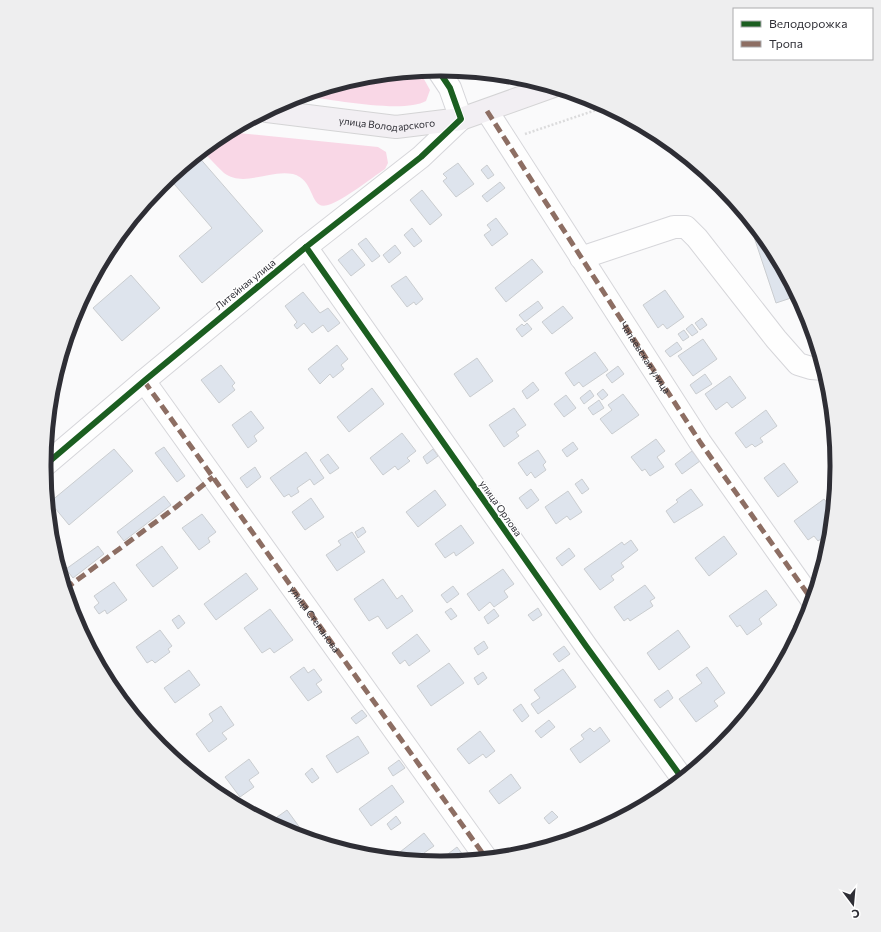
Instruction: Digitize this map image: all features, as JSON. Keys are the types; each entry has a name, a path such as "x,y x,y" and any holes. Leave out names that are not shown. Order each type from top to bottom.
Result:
{"main road":[{"name":"улица Володарского","path":"276,113 396,127 461,119 542,90"}],"street":[{"path":"442,76 450,88 461,119"},
{"name":"Чапаевская улица","path":"487,110 700,442 808,594"},
{"name":"Литейная улица","path":"51,460 306,247 421,157 461,119"},
{"path":"581,258 674,227 686,227 697,238 776,340 798,364 818,369"},
{"name":"улица Орлова","path":"306,247 581,640 679,774"},
{"name":"улица Степанова","path":"144,381 482,853"}],"path":[{"path":"507,140 597,110"}],"shaded area":[{"path":"415,77 423,77 430,90 426,101 415,105 384,106 314,98 365,84"},
{"path":"239,133 378,147 386,152 388,163 385,169 349,194 328,205 322,206 318,204 306,182 293,174 284,173 249,179 240,179 224,173 206,155"}],"building":[{"path":"201,159 263,231 202,283 179,256 212,228 173,183"},
{"path":"458,163 474,184 456,197 443,181 447,178 443,174"},
{"path":"487,165 494,175 488,179 481,170"},
{"path":"500,182 505,188 487,202 482,196"},
{"path":"422,190 442,215 430,225 410,200"},
{"path":"496,218 508,234 492,246 484,235 491,230 487,225"},
{"path":"412,228 422,241 414,247 404,235"},
{"path":"753,233 778,271 792,298 776,303"},
{"path":"366,238 380,256 372,262 358,244"},
{"path":"395,245 401,253 389,263 383,255"},
{"path":"352,249 365,265 351,276 338,260"},
{"path":"532,259 543,272 506,302 495,288"},
{"path":"131,275 160,308 122,341 93,308"},
{"path":"406,276 423,299 416,305 414,302 407,307 391,286"},
{"path":"665,290 684,317 667,329 663,324 658,328 643,305"},
{"path":"303,292 320,313 328,308 340,323 328,332 323,325 312,333 304,323 297,329 294,325 297,322 285,306"},
{"path":"538,301 543,308 525,322 519,315"},
{"path":"563,306 573,318 552,334 542,322"},
{"path":"702,318 707,325 700,330 695,323"},
{"path":"527,323 532,329 522,337 516,329 522,324 524,326"},
{"path":"692,324 698,332 692,336 686,329"},
{"path":"684,330 689,337 683,341 678,334"},
{"path":"703,339 717,359 693,376 678,356"},
{"path":"677,342 682,349 670,357 665,351"},
{"path":"337,345 348,359 341,365 344,369 333,378 330,374 320,384 308,369"},
{"path":"595,352 608,370 583,387 579,382 574,386 565,373"},
{"path":"477,358 493,381 470,397 454,374"},
{"path":"221,365 235,383 232,386 235,390 219,403 201,380"},
{"path":"618,366 624,374 612,383 606,375"},
{"path":"705,374 712,384 696,394 690,385"},
{"path":"730,376 746,398 732,408 727,402 716,410 705,394"},
{"path":"533,382 539,390 527,399 522,391"},
{"path":"372,388 384,404 349,432 337,417"},
{"path":"603,389 608,395 602,400 597,394"},
{"path":"590,390 594,396 584,404 580,398"},
{"path":"623,394 639,415 612,434 600,419 612,410 608,405"},
{"path":"566,395 576,408 564,417 554,404"},
{"path":"599,400 604,408 593,415 588,408"},
{"path":"514,408 526,425 516,432 519,436 504,447 489,425"},
{"path":"766,410 777,426 760,438 763,442 755,447 752,444 746,448 735,433"},
{"path":"251,411 264,428 254,436 257,441 248,448 232,425"},
{"path":"402,433 416,451 407,458 410,461 398,470 395,466 383,475 370,458"},
{"path":"656,439 665,451 657,457 664,467 650,476 645,469 642,471 631,457"},
{"path":"573,442 578,449 567,457 562,450"},
{"path":"164,447 185,476 177,482 155,453"},
{"path":"114,449 133,471 69,525 53,506 53,500"},
{"path":"433,449 438,456 427,464 423,457"},
{"path":"538,450 546,462 543,465 546,470 535,478 531,472 527,476 518,463"},
{"path":"692,451 700,461 682,474 675,464"},
{"path":"306,452 324,478 314,485 310,479 297,488 299,492 291,497 289,494 284,497 270,478"},
{"path":"328,454 339,468 330,474 320,460"},
{"path":"784,463 798,482 778,497 764,478"},
{"path":"255,467 261,477 247,488 240,478"},
{"path":"582,479 589,489 582,494 575,484"},
{"path":"531,489 539,500 527,509 519,498"},
{"path":"691,489 703,505 674,523 666,511 678,502 676,500"},
{"path":"435,490 446,505 418,527 406,512"},
{"path":"568,491 582,512 570,520 567,516 556,524 545,507"},
{"path":"164,496 171,505 124,541 117,532"},
{"path":"311,498 324,517 305,530 292,512"},
{"path":"824,499 828,504 824,537 818,541 814,536 808,540 794,521"},
{"path":"202,514 216,532 208,538 210,542 199,550 182,528"},
{"path":"461,525 474,543 456,556 454,552 445,558 435,544"},
{"path":"363,527 366,532 358,538 355,532"},
{"path":"352,532 365,552 337,571 326,555 341,545 338,541"},
{"path":"724,536 737,554 709,576 695,558"},
{"path":"631,540 638,550 621,563 624,567 611,576 614,580 600,590 584,569 622,542 624,545"},
{"path":"98,546 104,554 73,578 66,569"},
{"path":"162,546 178,568 153,587 136,565"},
{"path":"569,548 575,556 562,566 556,558"},
{"path":"503,569 514,584 504,591 508,597 494,607 490,602 479,611 467,594"},
{"path":"246,573 258,589 216,620 204,604"},
{"path":"383,579 397,599 402,595 413,611 387,629 378,616 369,621 354,599"},
{"path":"114,582 127,600 107,614 105,610 99,614 94,607 99,603 94,596"},
{"path":"645,585 655,598 650,601 653,606 630,621 628,618 624,621 614,607"},
{"path":"453,586 459,594 447,603 441,595"},
{"path":"766,590 777,605 759,619 762,624 747,635 740,625 737,627 729,616"},
{"path":"451,608 457,616 451,620 445,612"},
{"path":"538,608 542,615 533,621 528,615"},
{"path":"270,609 293,640 274,653 270,648 262,653 244,628"},
{"path":"494,609 499,616 488,624 484,617"},
{"path":"179,615 185,623 178,629 172,620"},
{"path":"160,630 172,646 168,649 170,652 155,663 152,660 147,663 136,647"},
{"path":"678,630 690,647 659,670 647,653"},
{"path":"417,634 430,651 409,666 405,660 400,664 392,653"},
{"path":"484,641 488,648 478,655 474,648"},
{"path":"564,646 570,654 559,662 553,654"},
{"path":"449,663 464,683 431,706 417,686"},
{"path":"304,667 308,673 314,669 322,680 316,684 322,692 308,701 290,677"},
{"path":"707,667 725,693 714,701 718,706 696,722 679,699 702,683 696,675"},
{"path":"563,669 576,687 538,714 531,704 540,698 534,690"},
{"path":"189,670 200,685 175,703 164,688"},
{"path":"483,672 487,678 478,685 474,678"},
{"path":"668,690 673,698 660,708 654,700"},
{"path":"521,704 529,716 522,722 513,710"},
{"path":"221,706 234,725 222,733 227,739 209,752 196,734 213,721 209,714"},
{"path":"362,710 367,716 356,724 351,718"},
{"path":"549,720 555,727 541,738 535,731"},
{"path":"600,727 610,741 580,763 570,749 584,739 581,735 590,728 594,732"},
{"path":"480,731 495,751 486,758 483,754 469,764 457,749"},
{"path":"358,736 369,753 337,773 326,756"},
{"path":"249,759 259,773 249,780 254,787 240,797 225,777"},
{"path":"399,760 405,768 393,776 388,768"},
{"path":"312,768 319,778 312,783 305,774"},
{"path":"511,774 521,788 499,804 489,791"},
{"path":"392,785 404,802 371,826 359,809"},
{"path":"287,810 302,830 291,826 275,818"},
{"path":"552,811 558,817 549,824 544,818"},
{"path":"396,816 401,823 391,830 387,824"},
{"path":"424,833 434,846 424,853 426,855 400,852"},
{"path":"457,847 463,855 463,855 446,856"}],"marked path":[{"path":"487,111 700,442 808,594"},
{"path":"144,381 482,853"},
{"path":"70,585 176,507 213,477"}],"cycle path":[{"path":"51,460 306,247 421,157 461,119 450,88 442,76"},
{"path":"306,247 586,646 679,774"}]}
